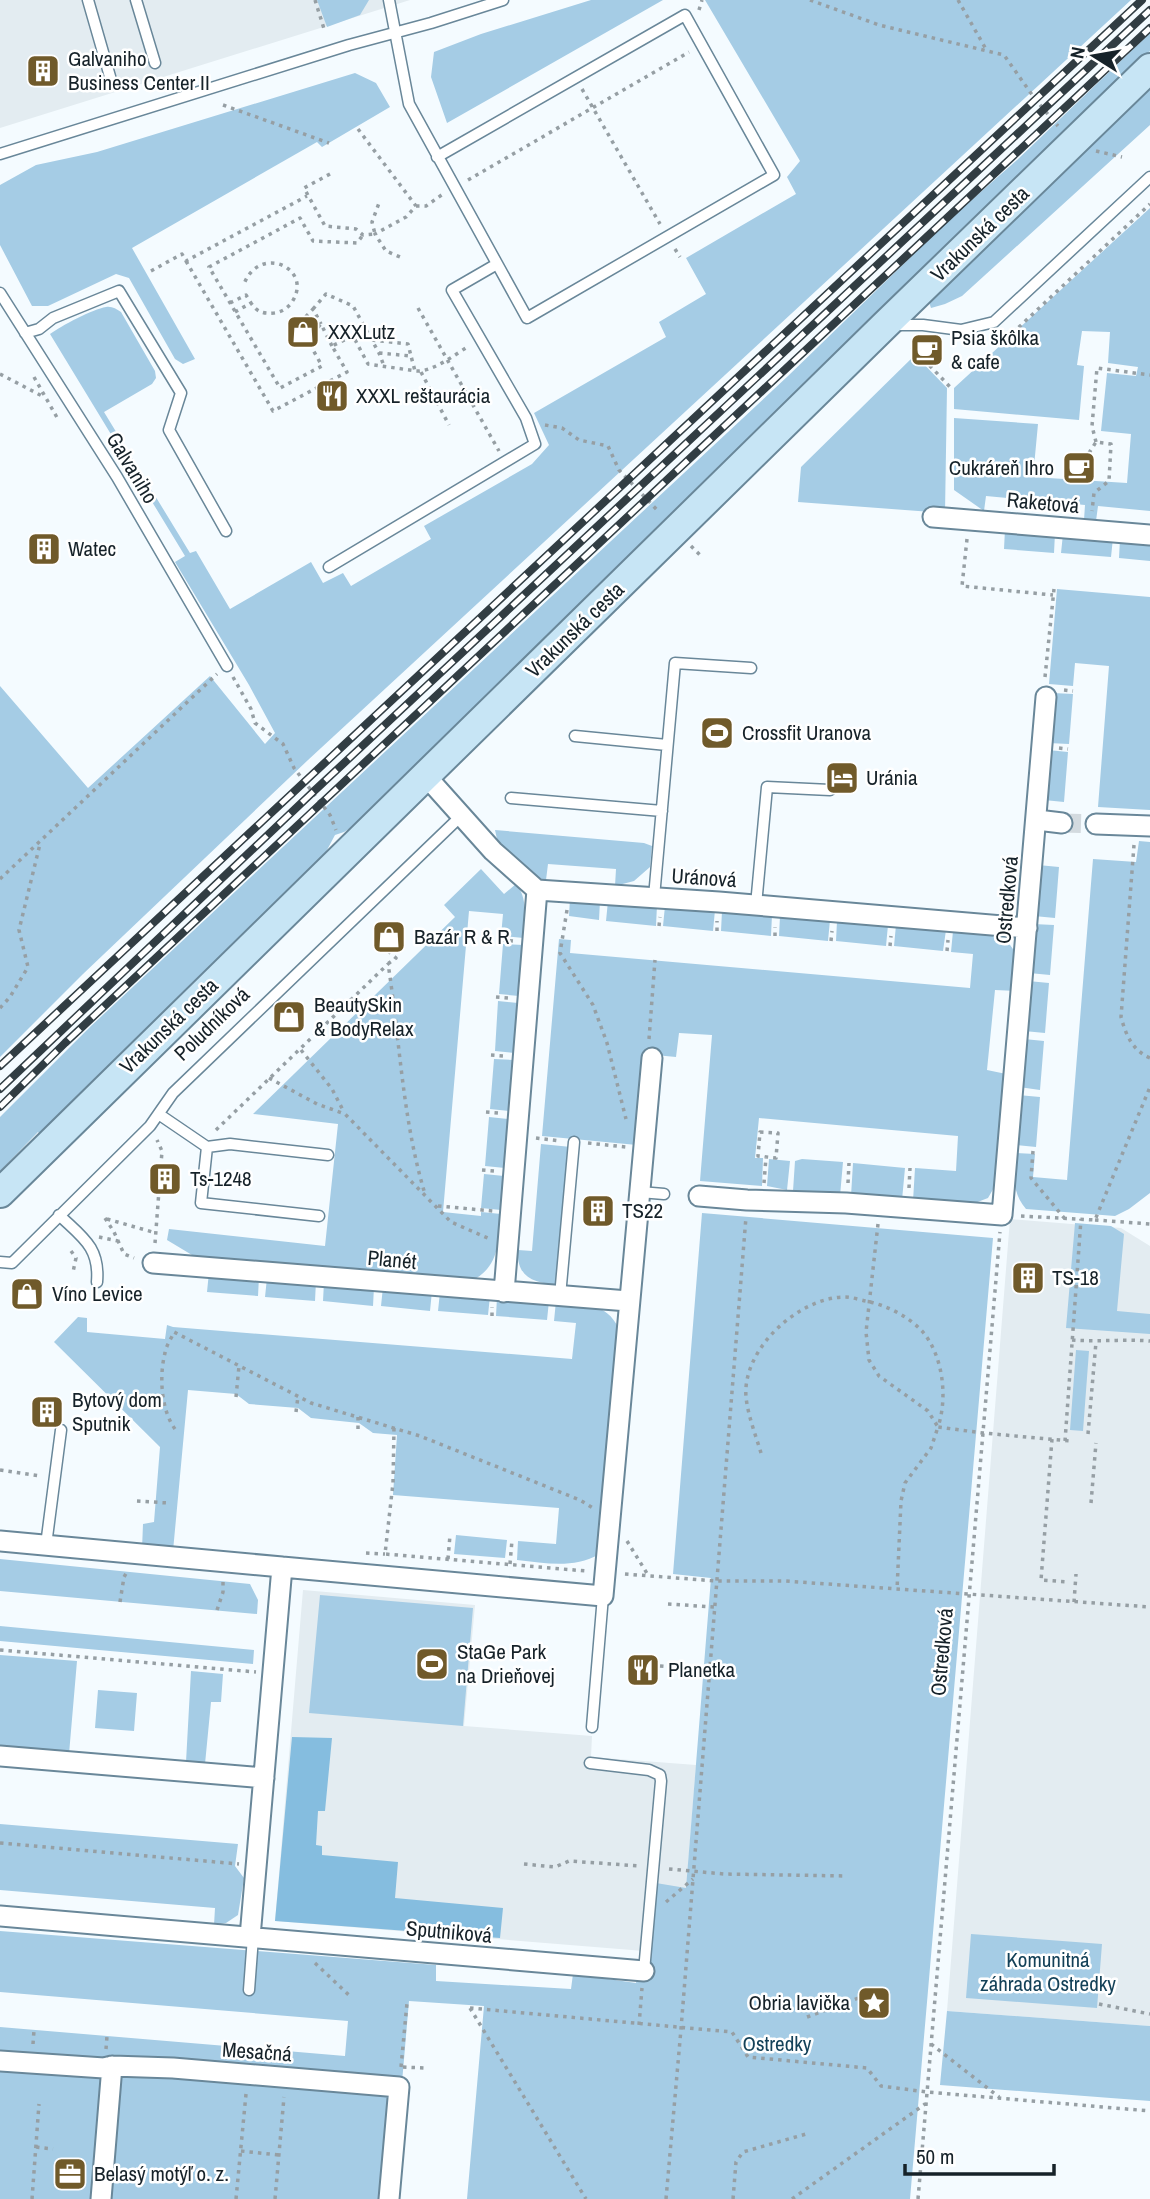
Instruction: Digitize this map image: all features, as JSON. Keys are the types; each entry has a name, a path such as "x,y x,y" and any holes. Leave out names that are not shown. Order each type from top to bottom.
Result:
{"main road":[{"name":"Vrakunská cesta","path":"0,1192 1150,68"}],"street":[{"name":"Raketová","path":"933,517 1150,535"},
{"name":"Ostredková","path":"1002,1215 1046,697"},
{"path":"425,775 493,851 537,890 504,1292"},
{"path":"1037,820 1062,823"},
{"path":"1096,824 1143,825"},
{"name":"Uránová","path":"537,890 1027,928"},
{"path":"0,1541 603,1595 650,1053"},
{"path":"699,1196 878,1205 1002,1215"},
{"name":"Planét","path":"153,1263 628,1301"},
{"path":"252,1937 282,1567"},
{"path":"0,1756 264,1777"},
{"name":"Sputniková","path":"0,1916 644,1971"},
{"name":"Mesačná","path":"0,2061 248,2074 399,2087"},
{"path":"101,2199 111,2066"},
{"path":"389,2199 399,2087"}],"lane":[{"path":"88,0 111,80"},
{"path":"136,0 155,63"},
{"path":"389,0 409,104 437,157 527,318 774,175 685,15 437,157"},
{"path":"0,154 503,0"},
{"path":"885,325 923,325 961,330 994,322 1150,177"},
{"path":"329,567 535,444 528,425 452,290 497,264"},
{"path":"25,333 39,328 53,318 119,291 181,393 169,430 226,531"},
{"name":"Galvaniho","path":"0,293 117,477 226,666"},
{"path":"654,897 675,663 751,668"},
{"path":"575,736 667,744"},
{"path":"757,905 767,787 830,790"},
{"path":"511,798 662,811"},
{"name":"Poludníková","path":"0,1262 12,1264 150,1126 173,1093 461,816"},
{"path":"160,1115 204,1145 230,1144 328,1156"},
{"path":"561,1296 574,1142"},
{"path":"204,1145 201,1203 320,1216"},
{"path":"640,1192 664,1194"},
{"path":"59,1215 84,1238 97,1255 97,1282"},
{"path":"46,1545 61,1430"},
{"path":"592,1727 603,1595"},
{"path":"590,1763 649,1770 660,1776 644,1971"},
{"path":"249,1990 252,1937"}],"path":[{"path":"315,0 325,32"},
{"path":"810,0 879,25 1004,55 1057,125"},
{"path":"958,0 987,51"},
{"path":"384,367 354,306 326,294 299,324 322,366 280,388 209,267 300,218 313,241 357,243 363,236 375,234 406,217 416,206 426,206 454,187 702,44"},
{"path":"581,87 680,257"},
{"path":"223,105 330,143"},
{"path":"358,129 416,206"},
{"path":"330,174 304,188 307,196 325,226 356,229 363,236"},
{"path":"186,261 307,196"},
{"path":"379,203 372,222 375,234 386,251 400,257"},
{"path":"1003,342 1150,204"},
{"path":"151,271 182,254 273,411 347,372 313,309"},
{"path":"230,303 246,295 256,310 265,314 279,313 288,308 298,285 285,265 274,262 263,263 250,270 244,284"},
{"path":"235,312 251,303"},
{"path":"418,307 505,462"},
{"path":"307,339 321,324"},
{"path":"332,346 353,336 369,364 418,371 448,359 481,339"},
{"path":"372,340 408,344 418,371 449,425"},
{"path":"912,347 952,389"},
{"path":"379,353 411,356"},
{"path":"1089,453 1096,442 1091,426 1097,368 1150,375"},
{"path":"0,374 37,391 45,398"},
{"path":"528,425 552,424 579,440 608,446 619,470 652,505"},
{"path":"1090,530 1094,493 1109,481 1111,444 1096,442"},
{"path":"969,520 962,586 1053,595"},
{"path":"1046,697 1044,688 1054,589"},
{"path":"0,879 226,666 251,709 255,723 283,744 295,768 324,807"},
{"path":"1143,825 1121,1017 1130,1042 1142,1055 1150,1058"},
{"path":"0,1008 28,967 19,930 41,842"},
{"path":"568,891 560,953 593,1006 607,1043 628,1125"},
{"path":"204,1145 396,958 388,951"},
{"path":"650,1053 654,960"},
{"path":"389,963 406,1104 419,1173 426,1195"},
{"path":"300,1049 332,1089 345,1114 451,1222 508,1247"},
{"path":"269,1079 317,1104 345,1114"},
{"path":"1095,1220 1150,1087"},
{"path":"150,1126 162,1151 153,1263"},
{"path":"760,1132 778,1133 775,1158 766,1157 758,1156 760,1132"},
{"path":"1033,1151 1031,1178 1065,1219"},
{"path":"666,2199 716,1581 754,1199 766,1157"},
{"path":"878,1205 866,1332 869,1360 880,1376 928,1410 938,1427"},
{"path":"436,1206 481,1210"},
{"path":"1002,1215 1150,1224"},
{"name":"Ostredková","path":"925,2104 1002,1215"},
{"path":"124,1254 105,1218 156,1233"},
{"path":"938,1427 1067,1441 1082,1219"},
{"path":"71,1251 76,1258 73,1272"},
{"path":"761,1453 746,1396 748,1372 763,1343 793,1314 818,1302 845,1297 884,1306 922,1331 935,1352 943,1385 943,1412 930,1448 905,1483 901,1501 897,1590"},
{"path":"175,1429 167,1419 162,1381 165,1352 174,1332 311,1403 420,1436 580,1500 600,1512"},
{"path":"1072,1339 1096,1342 1119,1339 1150,1341"},
{"path":"1088,1434 1096,1342"},
{"path":"236,1397 239,1366"},
{"path":"296,1412 298,1396"},
{"path":"358,1417 358,1432"},
{"path":"394,1428 393,1483 385,1554 716,1581 785,1581 1150,1607"},
{"path":"1052,1440 1041,1580 1069,1582"},
{"path":"1091,1503 1096,1443"},
{"path":"0,1471 55,1478"},
{"path":"137,1501 168,1503"},
{"path":"448,1559 450,1535"},
{"path":"510,1564 512,1540"},
{"path":"627,1541 648,1575"},
{"path":"120,1602 124,1577 130,1565"},
{"path":"217,1610 223,1592 224,1574"},
{"path":"1074,1602 1076,1574"},
{"path":"668,1604 714,1607"},
{"path":"660,1666 709,1670"},
{"path":"524,1864 555,1867 569,1861 694,1872 847,1876"},
{"path":"649,1916 693,1878"},
{"path":"292,1941 352,1998"},
{"path":"639,2025 644,1971"},
{"path":"807,2017 864,1996"},
{"path":"399,2087 407,2003"},
{"path":"1099,2004 1150,2014"},
{"path":"586,2199 470,2008 732,2032 748,2057 867,2068 881,2086 1150,2111"},
{"path":"931,2044 1001,2098"},
{"path":"401,2067 425,2068"},
{"path":"236,2199 248,2074"},
{"path":"275,2199 286,2077"},
{"path":"32,2199 39,2104"},
{"path":"792,2199 925,2104"},
{"path":"918,2199 925,2104"},
{"path":"733,2199 736,2162 743,2152 806,2134"},
{"path":"36,2147 53,2149"},
{"path":"241,2151 279,2155"}],"shaded area":[{"path":"0,0 410,0 0,128"},
{"path":"1010,1219 1121,1228 1150,1246 1150,2026 947,2011"},
{"path":"303,1590 475,1605 464,1726 592,1736 591,1757 696,1765 681,1954 275,1921"},
{"path":"292,1737 332,1738 325,1811 318,1811 316,1845 322,1846 322,1855 398,1862 395,1898 503,1908 500,1938 275,1921"}],"green space":[{"path":"317,0 369,0 360,15 327,27"},
{"path":"591,0 663,0 447,123 431,77 434,52 481,34"},
{"path":"705,0 1131,0 308,760 83,974 0,1057 0,686 88,788 210,676 265,744 275,733 175,562 185,556 50,334 100,308 110,307 121,312 155,371 156,378 152,384 104,412 190,553 196,551 230,609 311,562 323,583 343,573 351,586 431,539 424,526 532,464 549,445 534,413 666,337 659,322 706,294 686,258 796,194 787,177 800,161"},
{"path":"1150,33 1150,51 368,817 335,835 319,865 42,1136 38,1132 0,1171 0,1117 91,1026 788,376 950,219 1017,160"},
{"path":"355,73 376,83 390,107 322,147 317,142 132,248 195,359 183,364 175,359 129,278 116,274 48,306 32,306 0,245 0,185 36,165 97,152"},
{"path":"1150,81 1150,125 962,296 931,308 928,299"},
{"path":"1150,208 1150,511 1098,506 1096,521 1084,520 1085,505 986,496 984,511 954,490 954,418 1038,424 1033,477 1127,483 1131,434 1101,431 1107,373 1136,376 1138,367 1108,363 1110,332 1082,331 1077,365 1084,366 1079,420 954,409 954,388"},
{"path":"915,355 947,388 945,513 798,502 801,467"},
{"path":"1005,529 1055,533 1054,553 1004,549"},
{"path":"1063,534 1113,538 1111,557 1061,553"},
{"path":"1120,539 1150,541 1150,561 1119,558"},
{"path":"1057,589 1150,597 1150,810 1098,807 1109,666 1075,663 1073,686 1049,684"},
{"path":"1053,693 1073,694 1069,744 1048,743"},
{"path":"1048,750 1068,752 1064,802 1044,800"},
{"path":"495,830 644,843 652,846 650,867 634,881 615,886 616,869 548,864 546,880 533,878 497,839"},
{"path":"1139,841 1150,842 1150,1193 1115,1216 1026,1209 1016,1190 1014,1153 1035,1154 1033,1177 1067,1180 1093,859 1136,862"},
{"path":"1038,865 1059,867 1055,918 1034,916"},
{"path":"481,869 504,894 516,884 520,889 525,910 524,938 501,936 503,914 469,911 443,1212 481,1216 481,1212 501,1214 496,1253 488,1269 471,1281 202,1261 167,1240 169,1229 325,1246 338,1124 253,1114 455,917 444,905"},
{"path":"570,898 600,901 599,920 569,916"},
{"path":"608,901 657,905 656,926 606,921"},
{"path":"665,906 715,910 713,931 663,926"},
{"path":"722,911 772,915 771,936 721,931"},
{"path":"780,916 830,920 828,941 779,936"},
{"path":"837,921 888,925 886,946 836,941"},
{"path":"1033,924 1054,925 1050,975 1029,973"},
{"path":"896,925 946,930 943,951 894,946"},
{"path":"953,931 981,933 999,938 1013,948 1016,957 1017,991 995,990 987,1070 1011,1075 1003,1172 988,1198 967,1206 913,1201 915,1168 956,1171 958,1136 759,1118 755,1158 763,1158 762,1186 700,1181 712,1035 679,1033 676,1057 655,1055 637,1145 542,1136 559,939 571,940 570,953 970,988 973,954 951,952"},
{"path":"503,944 523,945 519,996 499,994"},
{"path":"1028,981 1049,983 1045,1033 1024,1031"},
{"path":"498,1001 518,1003 514,1053 495,1051"},
{"path":"1024,1039 1044,1041 1040,1090 1019,1087"},
{"path":"494,1059 513,1060 509,1111 490,1109"},
{"path":"1018,1095 1040,1097 1036,1147 1015,1145"},
{"path":"489,1117 508,1119 505,1168 485,1166"},
{"path":"541,1144 571,1147 558,1285 542,1283 529,1277 520,1267 518,1259 518,1250 532,1251"},
{"path":"769,1159 790,1161 787,1190 767,1186"},
{"path":"802,1159 843,1162 840,1196 793,1191 795,1161"},
{"path":"853,1163 905,1168 902,1200 851,1196"},
{"path":"484,1174 504,1176 501,1210 481,1208"},
{"name":"Ostredky","path":"702,1213 993,1238 910,2199 467,2199 484,2006 409,2001 392,2199 0,2199 0,2027 345,2056 348,2021 0,1992 0,1931 436,1965 436,1981 571,1989 573,1974 636,1983 656,1883 686,1888 711,1578 673,1574"},
{"path":"1075,1223 1111,1226 1124,1234 1117,1311 1150,1314 1150,1334 1066,1328"},
{"path":"209,1272 259,1277 258,1296 207,1292"},
{"path":"267,1278 316,1281 315,1301 265,1297"},
{"path":"324,1282 374,1287 373,1306 323,1301"},
{"path":"383,1287 432,1291 430,1311 381,1306"},
{"path":"440,1292 490,1296 488,1315 438,1311"},
{"path":"497,1297 549,1301 547,1320 496,1316"},
{"path":"556,1301 600,1309 614,1320 619,1329 600,1554 569,1563 517,1560 518,1541 556,1544 559,1508 393,1495 397,1435 373,1433 359,1423 311,1418 298,1408 249,1404 236,1394 188,1390 173,1551 142,1549 143,1524 154,1522 160,1447 54,1342 78,1317 87,1318 87,1332 165,1339 167,1325 572,1359 576,1323 554,1321"},
{"path":"1076,1350 1089,1351 1083,1431 1070,1430"},
{"path":"456,1535 507,1540 505,1558 454,1554"},
{"path":"0,1559 250,1584 258,1600 257,1614 0,1591"},
{"path":"320,1595 473,1608 463,1726 309,1713"},
{"path":"0,1626 254,1650 253,1664 0,1641"},
{"path":"0,1655 77,1661 69,1754 0,1748"},
{"path":"191,1671 223,1674 221,1702 211,1702 205,1764 186,1762"},
{"path":"98,1690 137,1693 134,1731 95,1728"},
{"path":"0,1824 238,1844 235,1866 244,1878 238,1915 226,1923 214,1925 215,1908 0,1890"},
{"name":"Komunitná záhrada Ostredky","path":"971,1934 1102,1944 1097,2008 966,1998"},
{"path":"947,2011 1150,2026 1150,2101 940,2085"}],"tunnel":[{"path":"1062,823 1096,824"}],"railway":[{"path":"0,1066 1142,0"},
{"path":"0,1089 313,792 1150,10"},
{"path":"0,1107 65,1043 1150,28"}],"place":[{"name":"Galvaniho Business Center II","path":"43,71"},
{"name":"XXXLutz","path":"303,332"},
{"name":"Psia škôlka & cafe","path":"927,350"},
{"name":"XXXL reštaurácia","path":"332,396"},
{"name":"Cukráreň Ihro","path":"1079,468"},
{"name":"Watec","path":"44,549"},
{"name":"Crossfit Uranova","path":"717,733"},
{"name":"Uránia","path":"842,778"},
{"name":"Bazár R & R","path":"389,937"},
{"name":"BeautySkin & BodyRelax","path":"289,1017"},
{"name":"Ts-1248","path":"165,1179"},
{"name":"TS22","path":"598,1211"},
{"name":"TS-18","path":"1028,1278"},
{"name":"Víno Levice","path":"27,1294"},
{"name":"Bytový dom Sputnik","path":"47,1412"},
{"name":"StaGe Park na Drieňovej","path":"432,1664"},
{"name":"Planetka","path":"643,1670"},
{"name":"Obria lavička","path":"874,2003"},
{"name":"Belasý motýľ o. z.","path":"70,2174"}]}
